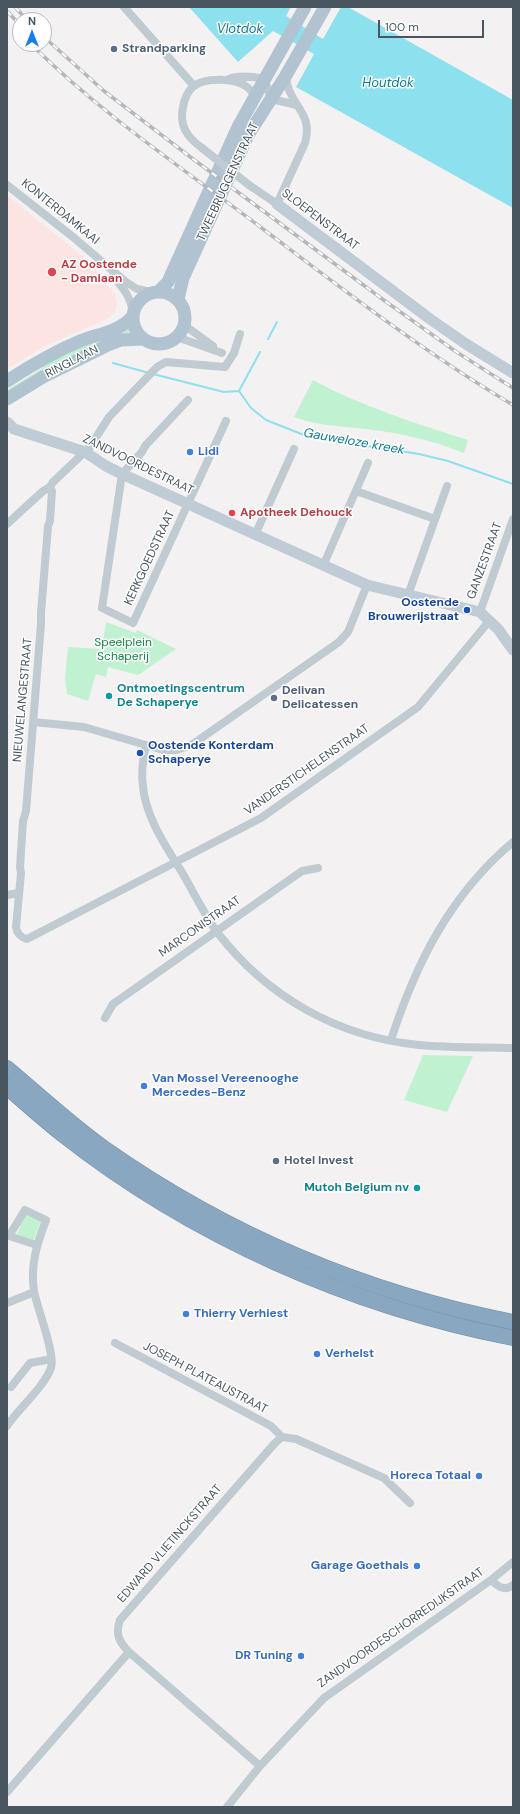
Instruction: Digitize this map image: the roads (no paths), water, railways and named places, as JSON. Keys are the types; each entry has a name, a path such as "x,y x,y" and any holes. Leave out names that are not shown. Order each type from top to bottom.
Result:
{"highway":[{"path":"7,1068 104,1148 144,1174 216,1216 291,1254 341,1274 399,1294 513,1322"},
{"path":"7,1087 62,1134 142,1190 209,1230 283,1267 395,1309 513,1338"}],"main road":[{"name":"TWEEBRUGGENSTRAAT","path":"178,299 183,278 248,135 285,77 325,7"},
{"name":"TWEEBRUGGENSTRAAT","path":"155,292 168,282 224,157 255,96 304,10"},
{"name":"SLOEPENSTRAAT","path":"277,204 430,319 466,344 513,373"},
{"path":"155,292 166,292 178,299 183,307 185,316 184,325 177,337 166,343 159,344 150,343 142,339 133,325 132,315 140,299 155,292"},
{"name":"RINGLAAN","path":"7,381 57,352 80,341 126,324 132,315"},
{"name":"RINGLAAN","path":"7,399 43,377 108,344 121,340 142,339"},
{"name":"ZANDVOORDESTRAAT","path":"7,422 14,429 85,452 106,466 122,474 367,585 480,612 490,620 513,650"}],"street":[{"path":"124,7 194,86 206,82 229,80 234,77 261,78 270,92 271,99 297,105"},
{"path":"277,204 297,164 307,136 307,121 288,88 285,77"},
{"path":"229,80 248,87 255,96"},
{"name":"SLOEPENSTRAAT","path":"194,86 184,99 181,116 186,133 190,140 249,185 277,204"},
{"name":"KONTERDAMKAAI","path":"7,184 99,258 126,282 137,289 155,292"},
{"name":"KONTERDAMKAAI","path":"99,258 128,293 131,299 132,315"},
{"path":"177,337 222,353 184,325"},
{"path":"7,524 43,491 50,487 52,482 90,447 108,418 157,367 166,362 225,367 234,353 240,334"},
{"path":"122,474 142,452 145,446 188,400"},
{"name":"KERKGOEDSTRAAT","path":"122,474 102,608 133,623 226,420"},
{"path":"255,535 294,449"},
{"path":"323,566 368,463"},
{"path":"408,596 447,486"},
{"name":"NIEUWELANGESTRAAT","path":"21,938 16,927 23,821 26,811 48,526 50,521 52,491 50,487"},
{"path":"356,490 435,520"},
{"name":"GANZESTRAAT","path":"480,612 513,519"},
{"path":"33,722 84,727 163,750 176,750 190,746 339,642 348,632 367,585"},
{"name":"VANDERSTICHELENSTRAAT","path":"21,938 26,940 262,818 418,707 490,620"},
{"path":"146,745 143,769 143,786 145,801 156,826 216,930 245,965 285,997 327,1022 361,1034 420,1045 513,1048"},
{"path":"391,1040 402,1008 423,957 459,898 483,870 513,842"},
{"name":"MARCONISTRAAT","path":"105,1018 112,1004 216,930 302,871 318,868"},
{"path":"7,895 19,893"},
{"path":"7,1426 48,1376 52,1366 34,1292 33,1260 46,1220 25,1210 8,1236 37,1245"},
{"path":"7,1303 34,1292"},
{"name":"JOSEPH PLATEAUSTRAAT","path":"115,1343 271,1426 282,1437"},
{"path":"11,1387 30,1363 51,1359"},
{"path":"282,1437 296,1439 384,1478 410,1503"},
{"name":"EDWARD VLIETINCKSTRAAT","path":"260,1766 129,1652 118,1637 117,1629 120,1620 275,1443 282,1437"},
{"name":"ZANDVOORDESCHORREDIJKSTRAAT","path":"227,1807 260,1766 324,1698 491,1580 513,1562"},
{"path":"491,1580 500,1588 505,1589 513,1585"},
{"path":"7,1792 129,1652"}],"water":[{"name":"Houtdok","path":"189,7 291,7 286,16 323,39 341,7 348,7 513,100 513,208 296,87 314,54 273,31 238,62"}],"waterway":[{"path":"268,339 277,322"},
{"path":"239,391 260,352"},
{"name":"Gauweloze kreek","path":"113,363 149,373"},
{"name":"Gauweloze kreek","path":"153,374 224,392 239,391 251,408 266,420 309,437 419,454 448,461 513,484"}],"railway":[{"path":"15,7 20,12"},
{"path":"7,11 12,16"},
{"path":"52,44 104,91 193,159 385,301 455,351 513,388"},
{"path":"39,52 86,94 173,163 417,343 513,405"}],"place":[{"name":"Strandparking","path":"114,49"},
{"name":"AZ Oostende - Damiaan","path":"52,272"},
{"name":"Lidl","path":"190,452"},
{"name":"Apotheek Dehouck","path":"232,513"},
{"name":"Oostende Brouwerijstraat","path":"467,610"},
{"name":"Ontmoetingscentrum De Schaperye","path":"109,696"},
{"name":"Delivan Delicatessen","path":"274,698"},
{"name":"Oostende Konterdam Schaperye","path":"140,753"},
{"name":"Van Mossel Vereenooghe Mercedes-Benz","path":"144,1086"},
{"name":"Hotel Invest","path":"276,1161"},
{"name":"Mutoh Belgium nv","path":"417,1188"},
{"name":"Thierry Verhiest","path":"186,1314"},
{"name":"Verhelst","path":"317,1354"},
{"name":"Horeca Totaal","path":"479,1476"},
{"name":"Garage Goethals","path":"417,1566"},
{"name":"DR Tuning","path":"301,1656"}],"water label":[{"name":"Vlotdok","path":"240,30"}],"park label":[{"name":"Speelplein Schaperij","path":"123,650"}]}
